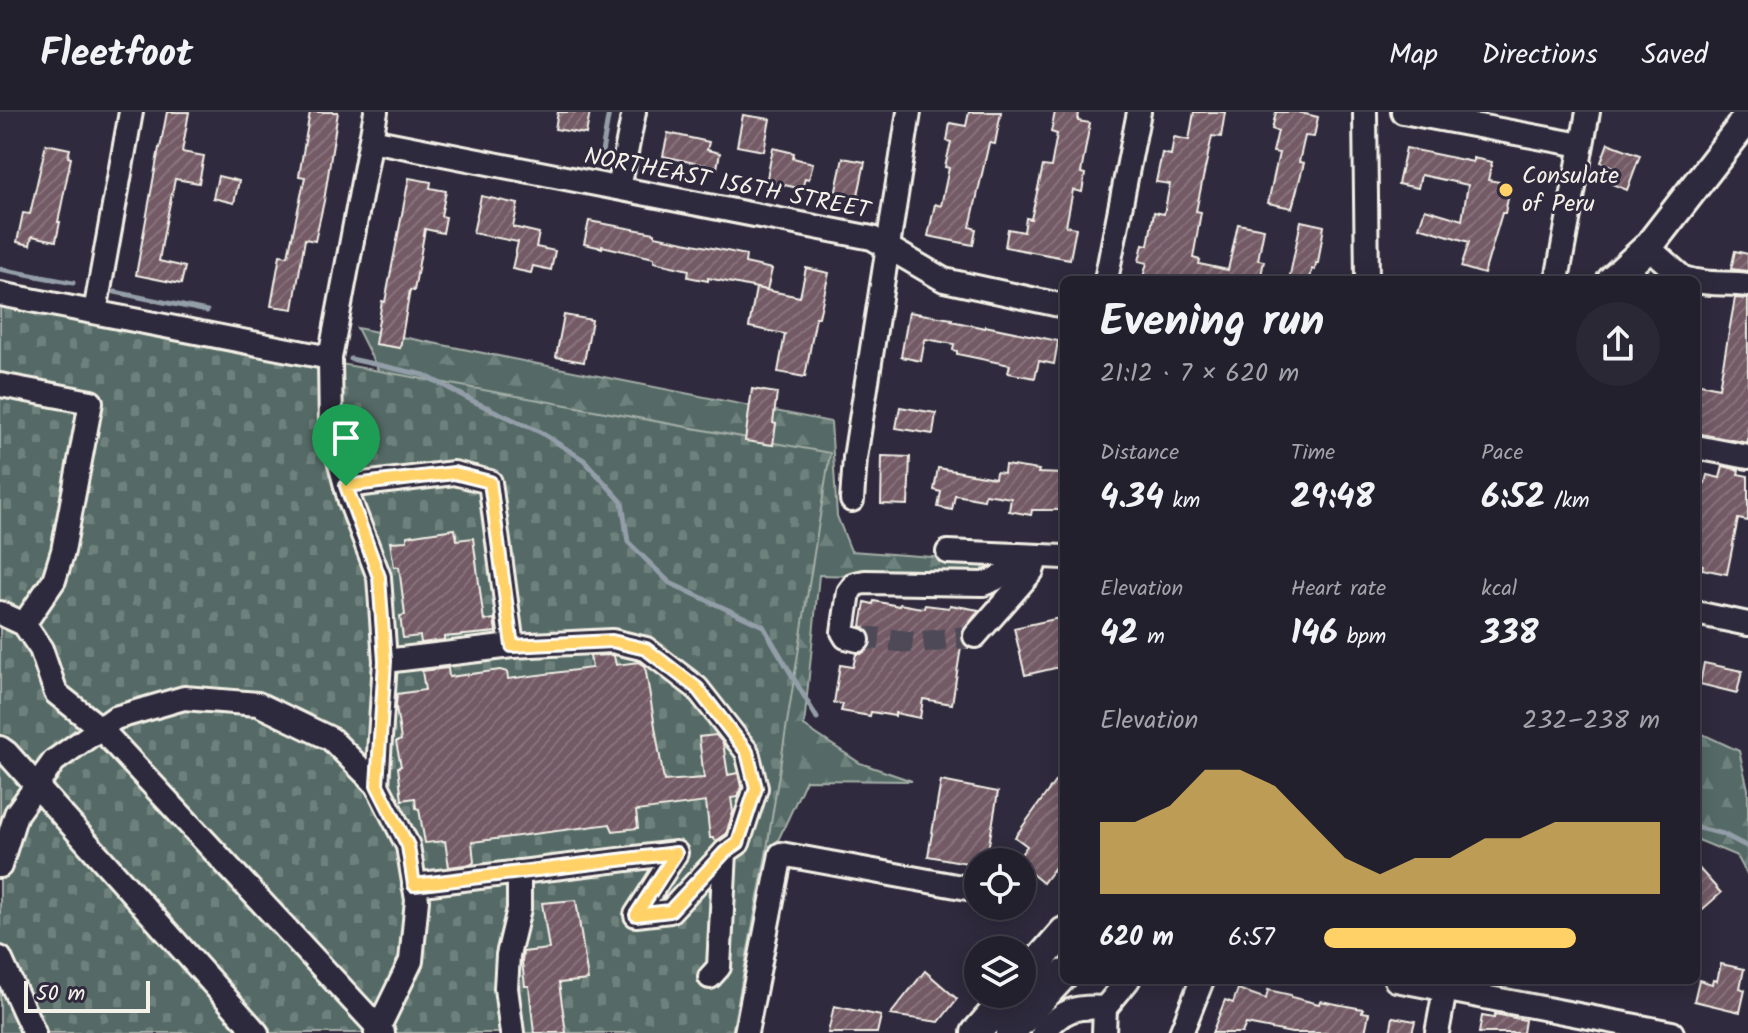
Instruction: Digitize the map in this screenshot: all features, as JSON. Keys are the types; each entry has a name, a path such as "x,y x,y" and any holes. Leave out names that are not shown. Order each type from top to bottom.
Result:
{"main road":[{"path":"1616,276 1646,249 1745,128"},
{"path":"1631,276 1646,249"},
{"path":"1036,964 1060,937"},
{"path":"1010,1033 1060,978"},
{"path":"976,1033 998,1008"}],"street":[{"path":"95,312 131,112"},
{"path":"376,112 330,358 331,430 346,486 379,577 385,661 377,785"},
{"path":"619,188 634,112"},
{"path":"852,500 855,458 909,112"},
{"path":"1107,276 1139,112"},
{"path":"1365,112 1367,276"},
{"path":"1403,112 1581,145"},
{"path":"1558,276 1588,112"},
{"name":"NORTHEAST 156TH STREET","path":"371,140 872,238 944,280 1060,305"},
{"path":"1646,249 1680,276"},
{"path":"1700,282 1748,285"},
{"path":"0,294 330,358"},
{"path":"0,385 91,402 63,551 54,580 24,624"},
{"path":"1700,448 1748,457"},
{"path":"346,486 454,473 490,482 512,646"},
{"path":"948,552 1060,557"},
{"path":"975,636 1032,571 1027,555"},
{"path":"858,640 846,637 843,632 849,592 855,584 983,584 998,579 1027,555"},
{"path":"0,613 24,624 41,649 56,693 100,728 380,1032 411,961 417,900 408,846 377,785 331,739 258,704 184,698 115,718 100,728 54,761 16,814 0,866"},
{"path":"1700,614 1748,624"},
{"path":"385,661 512,646 612,641 646,649 697,688 747,752 756,788 738,843 725,852 670,911 636,915 676,853 414,885"},
{"path":"0,748 257,1033"},
{"path":"710,977 719,967 725,852"},
{"path":"746,1033 781,854 964,887"},
{"path":"512,1033 506,988 508,955 519,909 519,872"},
{"path":"0,958 33,1032"},
{"path":"1104,1033 1105,1008 1125,984"},
{"path":"1181,1033 1200,984"},
{"path":"1437,1033 1436,985 1577,1024 1672,1033"},
{"path":"1043,1033 1064,1012 1075,1008 1105,1008"}],"green space":[{"path":"0,302 830,453 766,855 732,1033 0,1033"},
{"path":"357,328 831,422 837,516 851,551 988,561 976,579 819,575 804,726 860,763 912,781 806,780 775,847 747,842 420,454"},
{"path":"1700,733 1739,751 1748,789 1748,876 1737,856 1700,841"}],"building":[{"path":"167,112 189,112 182,152 204,156 199,183 175,179 164,232 159,261 185,267 181,284 136,275"},
{"path":"310,112 338,112 324,201 315,241 305,239 293,309 271,306 280,255 288,256 305,177 299,176"},
{"path":"558,112 590,112 586,134 555,129"},
{"path":"969,112 1001,112 995,144 989,143 970,227 976,229 973,245 928,236 935,204 941,206 949,168 945,167 951,142 947,141 950,123 966,126"},
{"path":"1055,112 1079,112 1078,121 1090,123 1081,173 1085,174 1082,192 1073,190 1066,226 1076,228 1070,259 1005,247 1008,229 1024,232 1026,218 1031,219 1043,166 1051,167 1057,134 1051,132"},
{"path":"1194,112 1225,112 1221,137 1212,136 1196,211 1201,212 1193,258 1200,260 1199,264 1228,270 1238,224 1264,229 1258,260 1264,261 1261,276 1143,276 1147,263 1139,261 1143,244 1148,245 1154,212 1164,214 1170,184 1156,182 1162,153 1171,155 1174,137 1189,140"},
{"path":"1276,112 1297,112 1318,117 1314,137 1305,136 1299,162 1304,163 1292,208 1268,203 1279,153 1273,152 1278,131 1272,129"},
{"path":"743,115 770,119 764,151 737,146"},
{"path":"668,133 709,142 707,150 720,153 717,168 663,156"},
{"path":"1608,143 1640,155 1627,190 1612,184 1618,169 1601,162"},
{"path":"46,144 70,149 68,157 71,158 56,241 32,236 30,245 17,242 23,213 30,214"},
{"path":"773,148 794,153 793,158 813,163 809,179 805,178 802,189 766,183"},
{"path":"1406,148 1473,162 1473,158 1492,162 1488,180 1511,184 1505,213 1502,213 1484,274 1461,267 1469,242 1419,227 1425,209 1462,220 1468,185 1421,175 1418,188 1398,184"},
{"path":"843,158 865,162 857,200 835,195"},
{"path":"218,176 239,181 234,203 213,198"},
{"path":"409,178 431,182 430,188 446,191 441,216 446,217 443,233 425,229 400,348 375,344"},
{"path":"481,196 518,204 513,227 539,233 536,247 555,251 551,270 533,266 531,273 512,269 518,242 473,233"},
{"path":"589,221 746,255 745,263 772,269 767,290 688,277 689,270 654,262 654,258 584,244"},
{"path":"1301,221 1324,226 1315,270 1312,269 1311,276 1290,276"},
{"path":"1735,251 1748,254 1748,271 1731,269"},
{"path":"806,268 829,273 819,317 816,317 805,377 778,372 785,334 749,327 756,288 800,297"},
{"path":"1735,298 1748,299 1748,443 1700,434 1700,384 1719,388"},
{"path":"909,312 1058,341 1054,364 1039,361 1035,378 1008,373 1010,365 957,354 953,350 954,344 925,339 921,361 901,357"},
{"path":"564,315 592,320 584,362 556,357"},
{"path":"752,389 777,393 773,445 745,441"},
{"path":"900,407 936,413 933,434 896,428"},
{"path":"882,456 910,457 908,505 881,504"},
{"path":"1005,465 1039,470 1038,473 1060,474 1060,510 1032,510 1031,515 1009,511 1011,498 985,494 984,500 955,495 952,510 938,507 941,492 934,490 938,468 995,478 996,472 1004,473"},
{"path":"1723,466 1748,476 1748,521 1738,519 1727,574 1702,569 1703,565 1700,564 1700,485 1705,483 1707,475 1720,478"},
{"path":"455,529 457,540 473,538 484,621 494,619 496,632 444,637 444,640 421,643 420,636 403,638 400,616 405,615 399,567 394,567 390,542 407,541 407,536"},
{"path":"874,601 899,606 949,608 950,605 979,610 962,633 962,641 970,648 961,647 952,704 923,699 920,718 895,713 895,716 871,712 870,716 841,711 843,704 834,703 840,665 853,667 856,654 867,650 871,644 871,635 861,626 865,602 873,604"},
{"path":"1060,618 1060,667 1025,675 1014,628"},
{"path":"611,655 616,665 639,662 645,666 664,781 704,778 699,737 716,735 723,743 728,775 738,773 741,787 738,797 731,798 733,812 726,834 716,841 710,838 706,802 636,811 638,828 613,831 610,824 472,842 474,862 449,867 445,841 425,843 415,798 402,800 398,767 401,766 396,742 401,740 397,694 425,690 422,671 448,668 449,677 500,670 507,672 508,679 592,668 590,656"},
{"path":"1704,663 1742,671 1737,693 1700,684"},
{"path":"1060,775 1060,860 1043,883 1036,877 1036,848 1026,848 1027,846 1015,837"},
{"path":"941,781 998,792 988,848 964,848 964,862 928,856"},
{"path":"1700,869 1721,893 1700,911"},
{"path":"576,900 588,980 559,983 566,1033 534,1033 529,986 525,986 523,952 549,949 542,903"},
{"path":"1721,964 1744,969 1740,988 1745,990 1740,1012 1694,1001 1700,980 1712,984 1713,980 1717,981"},
{"path":"925,971 957,999 939,1022 890,1015"},
{"path":"1238,989 1266,999 1268,990 1319,1004 1320,1001 1363,1009 1362,1012 1369,1013 1365,1033 1292,1033 1246,1024 1242,1033 1212,1033 1225,1000 1233,1003"},
{"path":"834,1006 881,1016 877,1033 828,1033"},
{"path":"1495,1014 1525,1020 1523,1033 1479,1033 1482,1016 1494,1018"},
{"path":"1393,1017 1415,1021 1412,1033 1390,1033"}],"waterway":[{"path":"601,158 609,112"},
{"path":"0,269 73,283"},
{"path":"115,292 207,311"},
{"path":"351,359 424,375 540,432 584,460 622,502 628,542 670,583 763,626 817,718"},
{"path":"1700,828 1723,834 1748,847"}],"tunnel":[{"path":"858,640 873,638 917,643 975,636"}],"place":[{"name":"Consulate of Peru","path":"1506,190"}],"route":[{"path":"454,473 490,482 512,646 612,641 646,649 697,688 747,752 756,788 738,843 725,852 670,911 636,915 676,853 414,885 408,846 377,785 385,661 379,577 346,486 454,473"}]}
